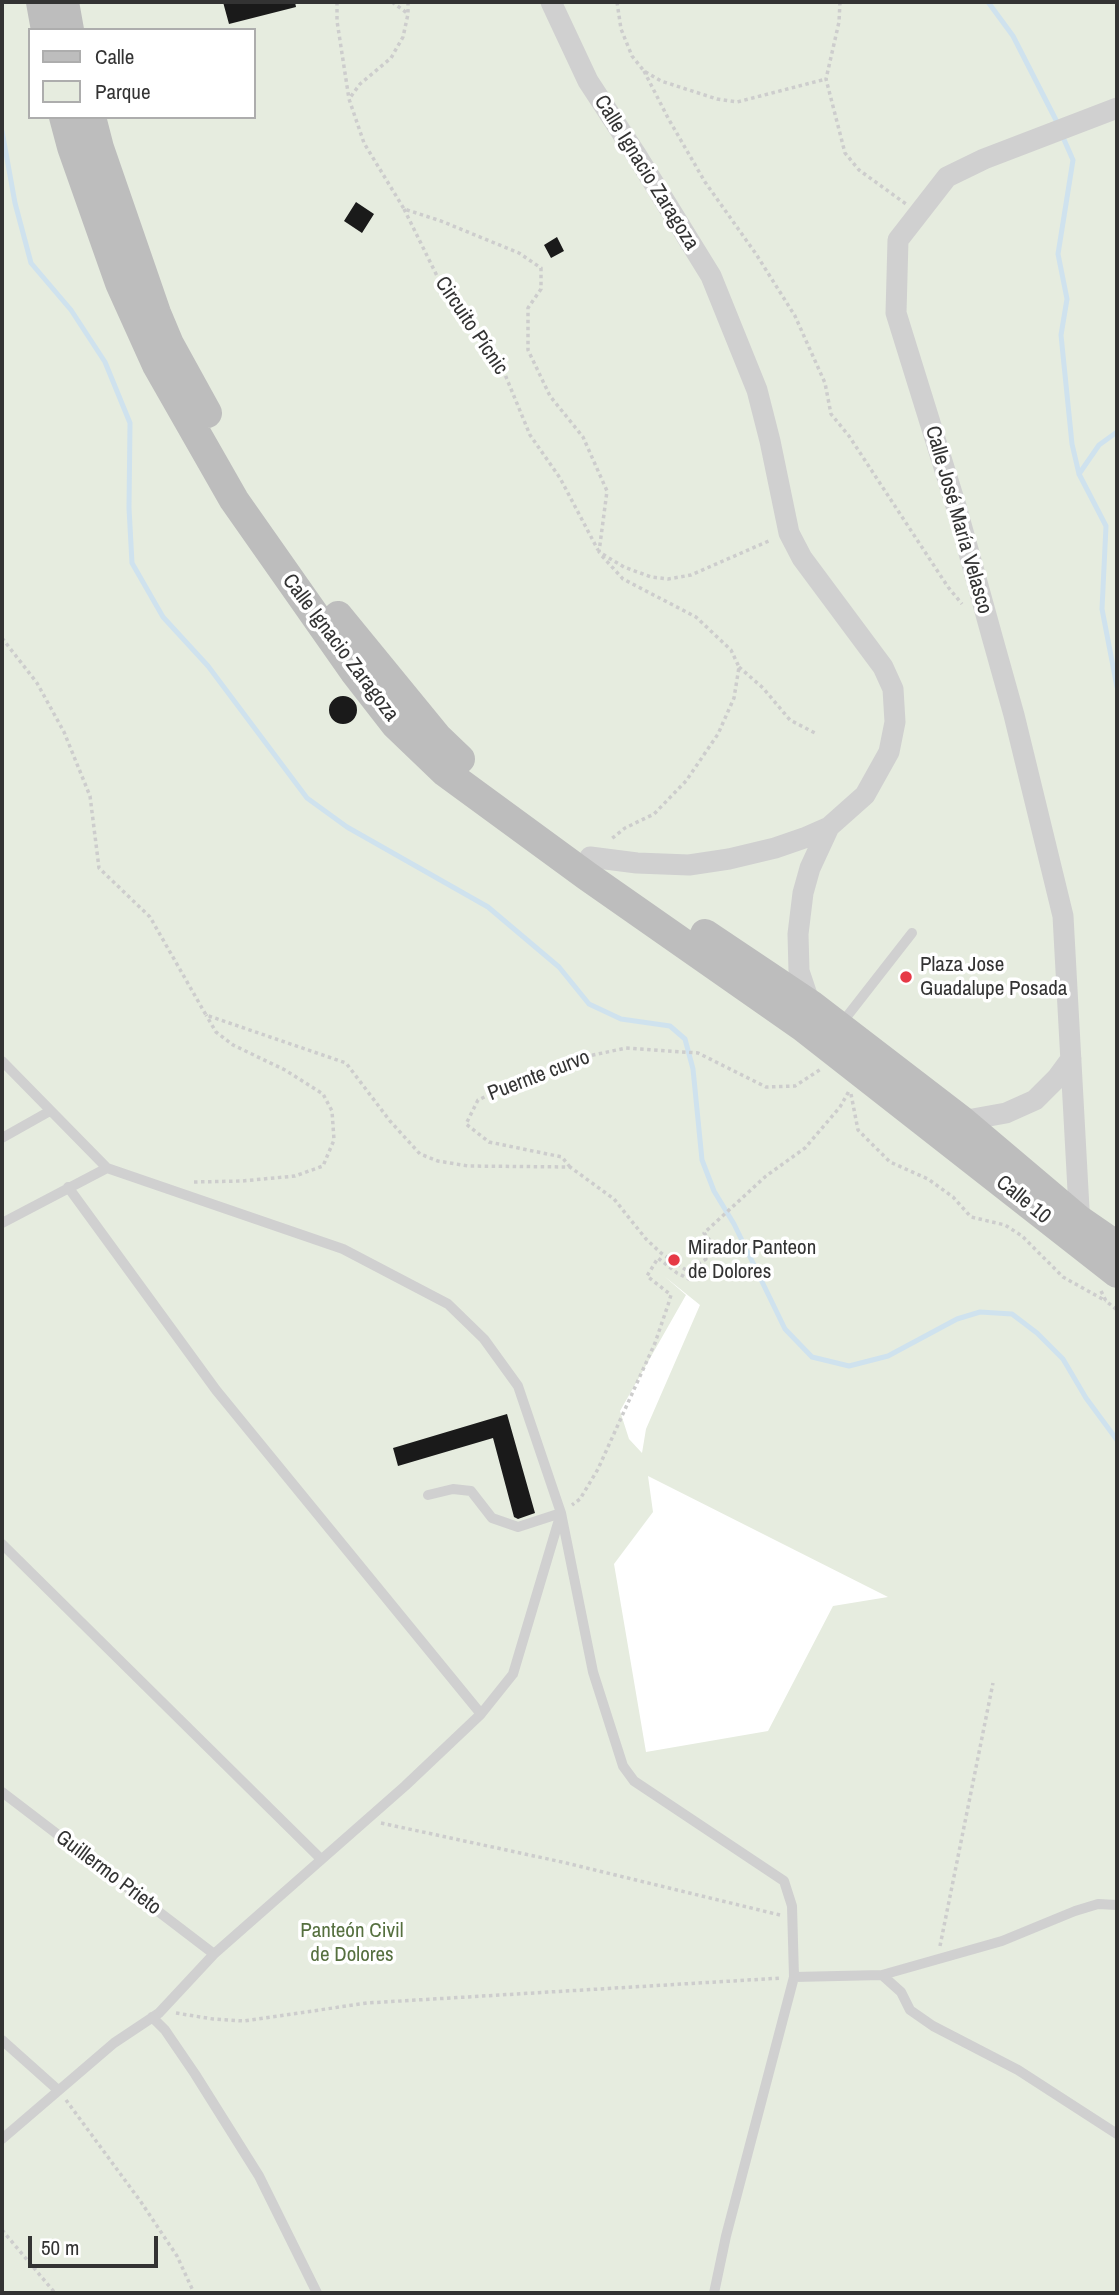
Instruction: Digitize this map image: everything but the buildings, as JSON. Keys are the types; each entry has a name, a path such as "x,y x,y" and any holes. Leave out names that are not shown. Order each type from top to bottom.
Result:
{"street":[{"path":"41,2 46,28"},
{"path":"64,2 69,28"},
{"name":"Calle Ignacio Zaragoza","path":"551,2 588,81 711,276 757,390 771,441 789,533 802,558 883,667 893,689 895,722 888,752 865,795 828,827 775,848 729,859 689,864 637,863 590,856"},
{"name":"Calle José María Velasco","path":"1080,1233 1063,916 1014,715 963,533 896,313 898,240 947,177 984,159 1117,108"},
{"name":"Calle Ignacio Zaragoza","path":"65,119 120,284 156,365 234,500 347,661 396,724 445,772 587,876 807,1016 839,1027 962,1121"},
{"name":"Calle Ignacio Zaragoza","path":"92,119 99,148 156,313 169,344 241,475 340,619 437,737 503,796 590,856 807,1016 841,1056 930,1126"},
{"name":"Calle Ignacio Zaragoza","path":"807,1016 799,971 798,934 803,893 810,868 828,827"},
{"path":"930,1126 1006,1113 1035,1100 1071,1059"},
{"name":"Calle 10","path":"962,1121 1080,1233 1117,1273"},
{"name":"Calle 10","path":"930,1126 1080,1233 1117,1245"}],"lane":[{"path":"839,1027 912,933"},
{"path":"2,1061 107,1168 343,1249 448,1304 484,1339 517,1386 561,1513 593,1672 623,1766 634,1781 784,1881 792,1906 794,1977 726,2236 714,2293"},
{"path":"2,1138 50,1111"},
{"path":"2,1223 107,1168"},
{"path":"68,1187 216,1390 481,1714"},
{"path":"428,1495 453,1489 471,1491 492,1518 518,1527 561,1513"},
{"path":"2,2139 114,2043 157,2014 214,1954 405,1786 481,1714 513,1674 561,1513"},
{"path":"2,1544 321,1859"},
{"name":"Guillermo Prieto","path":"2,1792 214,1954"},
{"path":"794,1977 883,1975 1002,1941 1098,1904 1117,1905"},
{"path":"883,1975 901,1992 910,2010 925,2021 1018,2070 1117,2134"},
{"path":"157,2014 164,2030 259,2176 317,2293"},
{"path":"2,2040 58,2090"}],"path":[{"name":"Circuito Pícnic","path":"337,2 337,21 349,99 364,143 404,209 442,286 505,372 530,435 560,478 599,552 623,579 696,617 731,650 739,667 763,688 790,720 816,733"},
{"path":"392,2 408,14"},
{"path":"349,99 360,84 391,58 403,37 408,2"},
{"path":"617,2 621,29 632,56 644,71 705,182 796,316 825,383 831,414 849,436 948,587 966,608"},
{"path":"840,2 839,22 826,79 845,153 859,170 919,213"},
{"path":"644,71 661,81 717,99 737,102 826,79"},
{"name":"Circuito Pícnic","path":"404,209 508,248 541,268 541,289 528,308 528,351 550,397 583,437 607,491 599,552"},
{"path":"599,552 624,568 651,577 668,579 691,575 789,533"},
{"path":"2,638 37,682 64,732 90,796 99,868 150,917 216,1032 233,1045 285,1070 323,1094 332,1111 334,1140 323,1166 295,1176 160,1186"},
{"path":"590,856 625,828 654,814 685,781 718,734 734,698 739,667"},
{"path":"206,1014 346,1063 419,1154 468,1166 570,1167 614,1199 646,1239 695,1276"},
{"name":"Puernte curvo","path":"570,1167 562,1157 489,1142 466,1124 478,1100 521,1080 584,1057 626,1048 698,1053 766,1087 795,1086 841,1056"},
{"path":"561,1513 580,1499 598,1469 654,1343 671,1295 647,1276 658,1258 691,1280 701,1268 698,1264 706,1259 701,1254 708,1248 705,1244 709,1240 704,1233 766,1176 805,1148 840,1107 850,1089 858,1130 890,1162 929,1179 953,1197 971,1217 1005,1225 1022,1236 1063,1277 1106,1301"},
{"path":"938,1958 993,1683"},
{"path":"365,1821 562,1862 792,1918"},
{"path":"157,2014 244,2021 367,2003 794,1977"},
{"path":"58,2090 177,2256 194,2293"},
{"path":"2,2230 55,2293"}],"green space":[{"name":"Panteón Civil de Dolores","path":"2,2 1117,2 1117,2293 2,2293","holes":["664,1276 700,1305 646,1429 642,1453 629,1439 620,1411 686,1295","648,1476 888,1597 833,1606 768,1731 646,1752 614,1564 653,1512"]}],"waterway":[{"path":"988,2 1013,36 1059,126"},
{"path":"2,131 15,203 31,263 71,310 105,362 130,423 129,508 132,563 163,617 208,666 307,798 347,827 488,907 559,967 589,1004 621,1019 670,1026 685,1039 693,1069 702,1160 714,1191 734,1224 785,1329 812,1357 849,1366 888,1356 957,1319 980,1312 1012,1314 1037,1333 1063,1359 1086,1398 1117,1440"},
{"path":"1062,135 1073,160 1058,254 1067,299 1061,335 1072,444 1079,474 1106,526 1102,609 1117,687"},
{"path":"1079,474 1099,445 1117,432"}],"place":[{"name":"Plaza Jose Guadalupe Posada","path":"906,977"},
{"name":"Mirador Panteon de Dolores","path":"674,1260"}]}
